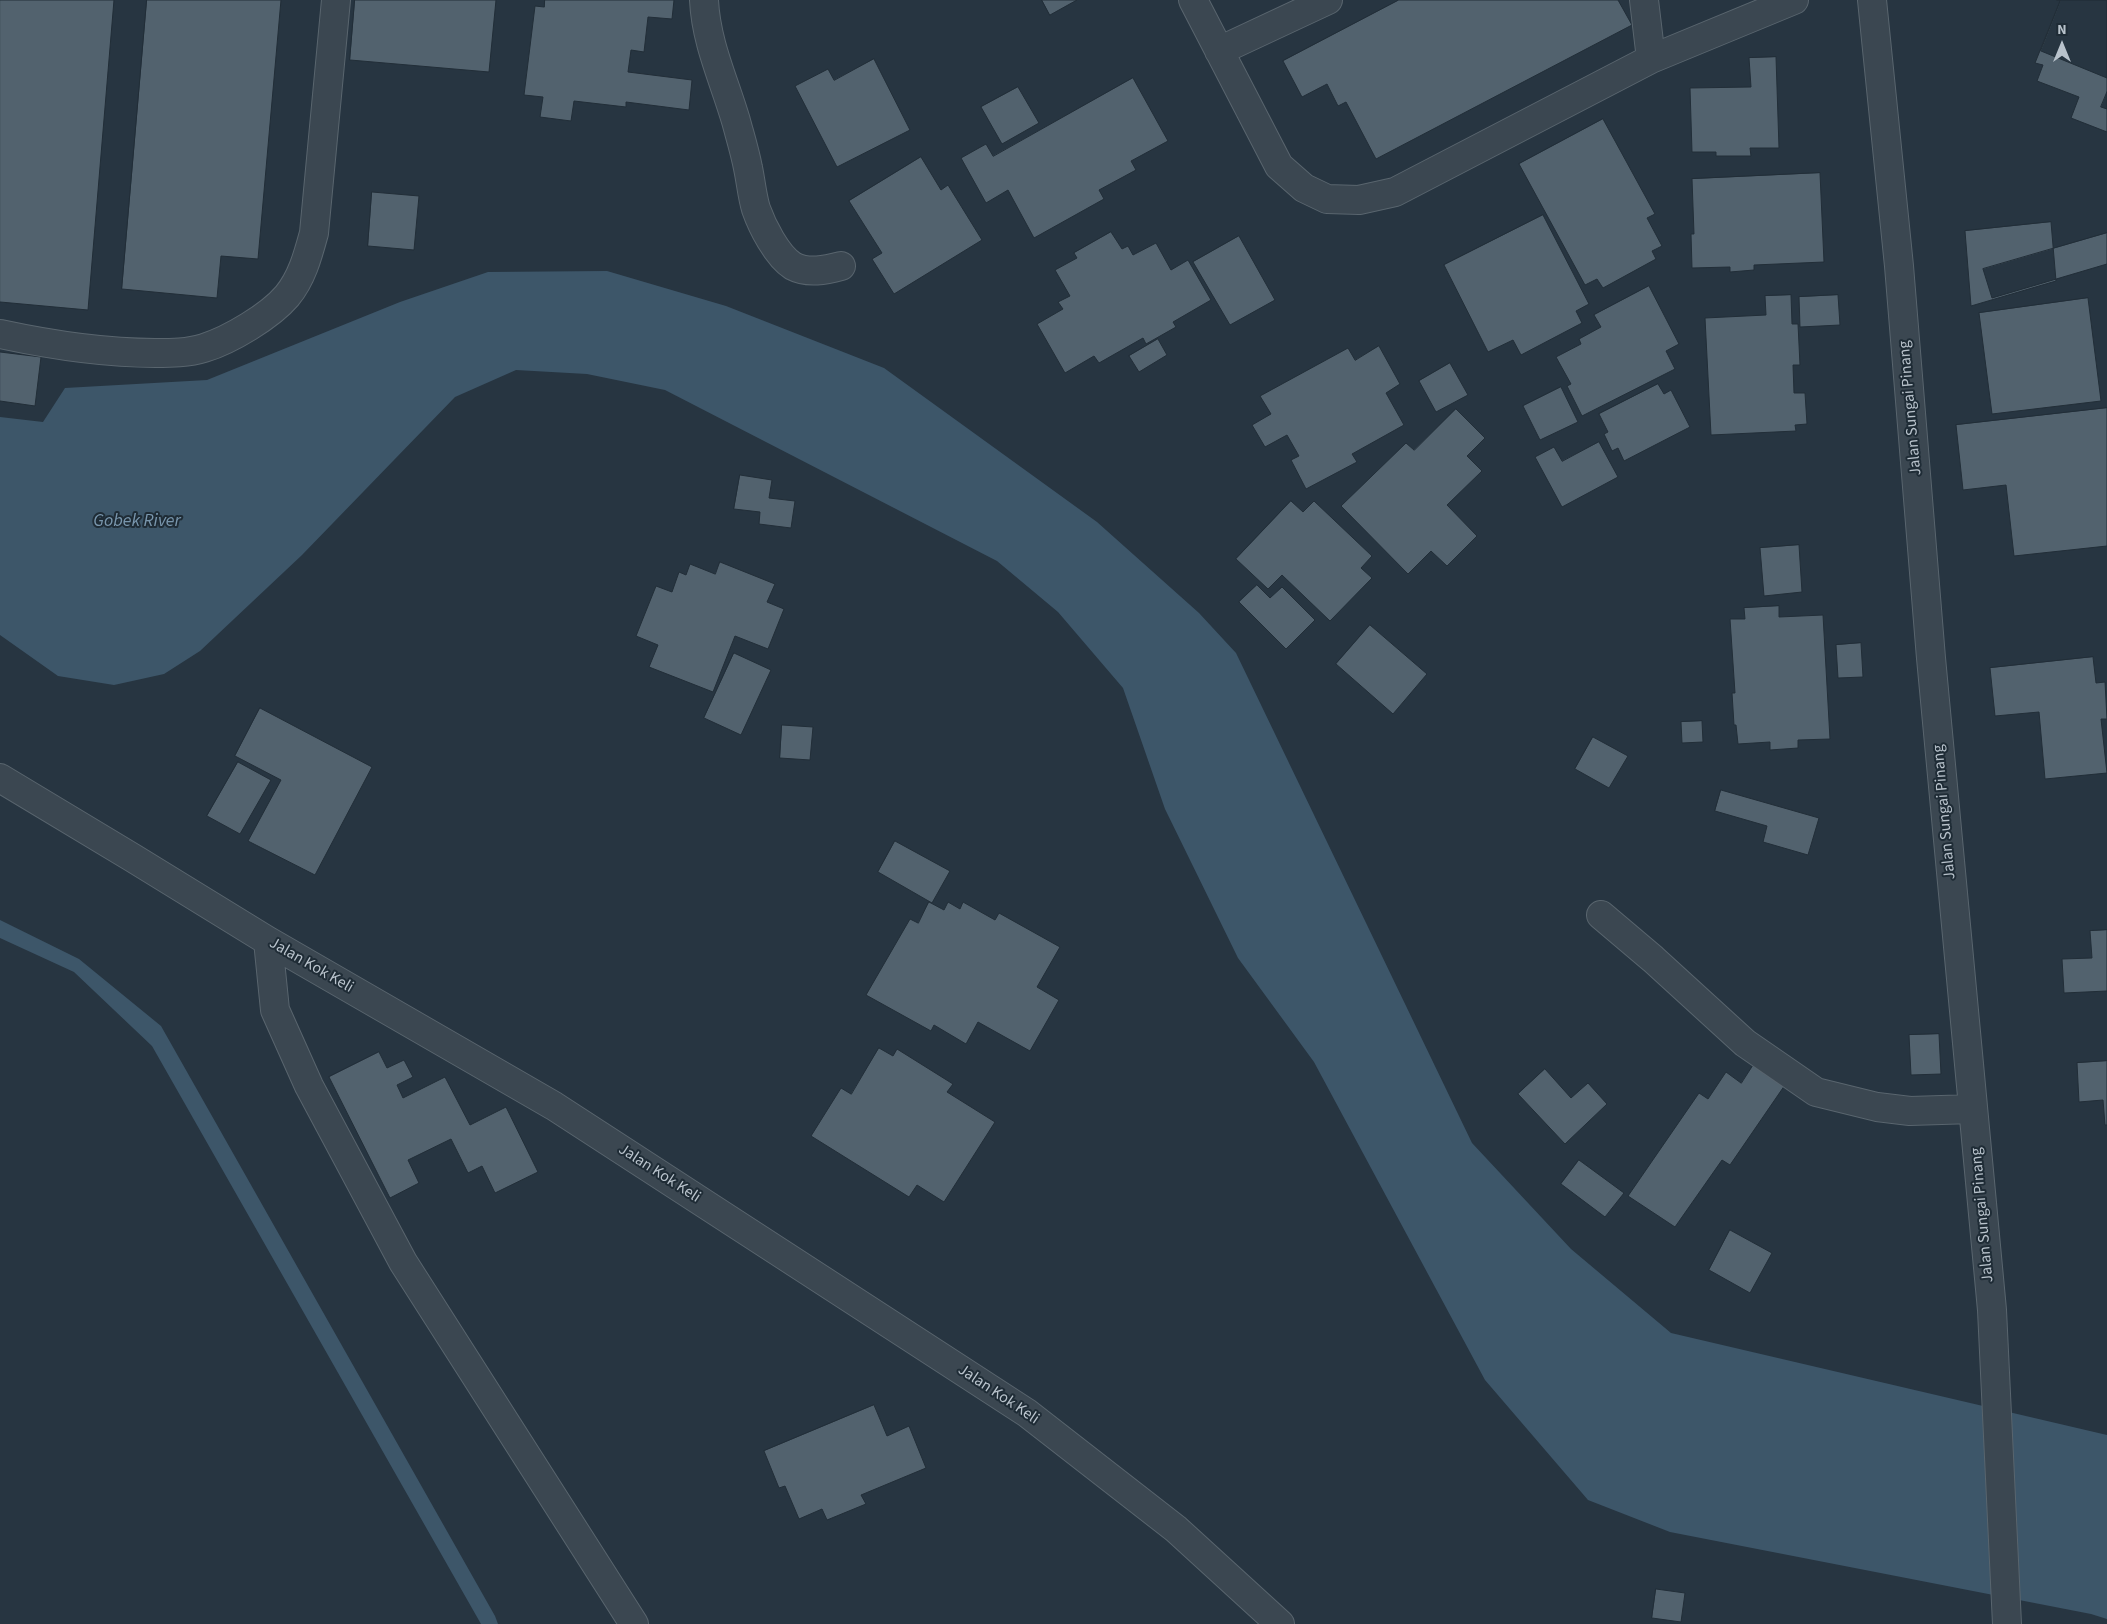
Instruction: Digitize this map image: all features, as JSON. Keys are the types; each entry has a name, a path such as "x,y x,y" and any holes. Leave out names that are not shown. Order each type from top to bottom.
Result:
{"street":[{"path":"0,334 93,350 178,353 203,348 234,335 261,318 288,296 305,265 314,233 336,0"},
{"path":"704,0 713,52 735,119 748,167 756,209 768,235 781,254 793,266 810,271 841,266"},
{"path":"1193,0 1279,166 1304,188 1327,198 1359,200 1395,192 1652,59 1794,0"},
{"path":"1220,51 1328,0"},
{"path":"1644,0 1652,59"},
{"name":"Jalan Sungai Pinang","path":"1872,0 1899,266 1931,658 1992,1310 2007,1624"},
{"name":"Jalan Kok Keli","path":"0,778 268,941 554,1106 1026,1413 1176,1529 1280,1624"},
{"path":"1600,915 1653,959 1744,1043 1816,1092 1877,1107 1910,1111 1973,1109"},
{"path":"268,941 275,1010 309,1086 403,1262 634,1624"}],"water":[{"name":"Gobek River","path":"607,271 726,306 884,368 1097,522 1199,613 1236,653 1472,1143 1571,1249 1671,1333 2107,1435 2107,1619 2091,1614 1670,1532 1588,1500 1485,1380 1314,1062 1238,958 1165,809 1123,688 1058,612 997,561 665,390 587,374 516,370 455,397 302,555 200,651 164,674 114,685 58,676 0,635 0,417 43,422 65,388 207,380 400,302 488,272"},
{"path":"0,920 79,959 161,1026 498,1624 481,1624 152,1046 74,972 0,938"}],"building":[{"path":"0,0 114,0 88,310 0,302"},
{"path":"147,0 281,0 258,259 221,256 217,298 122,289"},
{"path":"355,0 496,0 489,72 350,60"},
{"path":"545,0 674,0 672,19 648,17 644,52 631,50 628,72 692,80 689,110 626,102 626,107 574,101 571,121 540,117 543,97 524,95 535,6 544,7"},
{"path":"1042,0 1077,0 1050,15"},
{"path":"1399,0 1618,0 1632,25 1376,159 1346,102 1338,106 1327,84 1302,97 1283,61"},
{"path":"2057,0 2107,0 2107,132 2071,118 2079,97 2037,81 2043,65 2035,63 2060,1"},
{"path":"2061,0 2107,0 2107,78 2041,51"},
{"path":"1776,57 1779,148 1750,148 1751,156 1716,156 1716,152 1692,152 1690,88 1751,87 1749,58"},
{"path":"874,59 910,130 837,167 795,86 828,69 834,80"},
{"path":"1133,78 1168,141 1131,161 1136,170 1099,190 1104,199 1034,238 1008,190 986,203 961,158 986,144 993,156"},
{"path":"1018,87 1039,123 1002,144 981,107"},
{"path":"2107,92 2107,109 2101,107"},
{"path":"1603,119 1655,214 1647,218 1662,246 1652,251 1656,259 1603,288 1597,279 1585,285 1519,164"},
{"path":"921,157 941,190 948,185 982,240 894,294 872,259 882,253 849,201"},
{"path":"1820,173 1824,262 1754,265 1754,270 1730,272 1730,267 1692,268 1691,234 1694,234 1692,179"},
{"path":"372,192 419,196 414,250 368,246"},
{"path":"1543,215 1589,304 1576,311 1582,323 1521,355 1513,340 1488,352 1444,265"},
{"path":"2051,222 2056,281 1971,306 1965,231"},
{"path":"1111,232 1122,249 1128,246 1133,255 1156,243 1171,270 1188,260 1211,300 1173,322 1176,327 1146,344 1143,338 1099,363 1094,356 1065,373 1037,324 1063,309 1058,302 1070,296 1055,270 1077,258 1074,253"},
{"path":"2107,233 2107,264 1992,298 1983,269"},
{"path":"1239,236 1275,300 1230,325 1193,262"},
{"path":"1649,286 1679,344 1666,351 1675,369 1582,416 1567,386 1571,384 1556,357 1581,344 1579,339 1601,327 1594,315"},
{"path":"1791,295 1792,324 1798,324 1800,365 1793,365 1794,393 1805,393 1807,424 1795,425 1796,431 1711,435 1705,318 1766,315 1765,296"},
{"path":"1838,295 1840,325 1800,327 1799,297"},
{"path":"2088,298 2101,401 1992,414 1979,313"},
{"path":"1158,339 1167,355 1139,372 1129,356"},
{"path":"1379,346 1400,384 1386,393 1404,425 1352,454 1357,462 1306,489 1291,460 1299,456 1287,435 1265,447 1252,425 1271,414 1260,396 1348,348 1355,360"},
{"path":"0,352 41,357 35,406 0,401"},
{"path":"1450,363 1468,395 1436,412 1419,381"},
{"path":"1658,384 1664,394 1671,390 1690,427 1624,461 1618,448 1612,451 1604,434 1608,432 1599,414"},
{"path":"1561,387 1578,422 1540,440 1523,406"},
{"path":"2107,408 2107,546 2014,556 2006,485 1963,490 1956,425"},
{"path":"1456,409 1485,438 1467,456 1482,471 1447,505 1477,536 1447,566 1431,551 1408,574 1341,506 1406,443 1414,450"},
{"path":"1599,442 1618,477 1562,507 1535,457 1554,447 1562,461"},
{"path":"740,475 772,480 769,498 795,501 791,528 759,524 760,512 734,509"},
{"path":"1291,501 1303,512 1314,501 1372,556 1361,568 1372,578 1330,621 1282,575 1268,589 1236,559"},
{"path":"1799,545 1802,592 1764,596 1760,548"},
{"path":"720,562 775,584 767,602 784,609 768,649 735,636 713,692 649,667 658,645 636,636 656,586 672,592 679,572 686,575 690,564 715,574"},
{"path":"1257,585 1270,598 1282,587 1315,620 1286,649 1239,602"},
{"path":"1779,606 1779,617 1823,615 1830,739 1798,740 1798,748 1770,750 1770,742 1738,744 1736,725 1734,725 1732,693 1735,693 1730,619 1745,619 1744,608"},
{"path":"1370,625 1427,674 1393,714 1336,664"},
{"path":"1861,643 1863,677 1838,678 1836,645"},
{"path":"734,653 771,670 741,735 704,718"},
{"path":"2093,657 2096,683 2105,682 2107,719 2101,719 2107,773 2045,779 2039,712 1995,716 1990,668"},
{"path":"260,708 372,767 315,875 248,841 281,780 235,756"},
{"path":"1702,721 1703,742 1682,743 1681,722"},
{"path":"782,725 813,727 810,760 780,758"},
{"path":"1593,737 1628,756 1609,788 1575,769"},
{"path":"238,762 271,780 240,834 207,816"},
{"path":"1721,790 1819,818 1808,855 1763,842 1767,826 1715,811"},
{"path":"895,841 950,871 932,903 878,872"},
{"path":"929,902 944,910 948,902 960,909 963,902 995,920 999,913 1060,947 1037,987 1059,1000 1030,1051 978,1022 966,1044 934,1025 931,1031 866,995 910,919 918,923"},
{"path":"2107,930 2107,991 2064,993 2062,959 2092,958 2090,931"},
{"path":"1939,1034 1941,1074 1911,1075 1909,1035"},
{"path":"879,1048 893,1056 897,1049 953,1084 947,1092 995,1122 944,1202 917,1185 909,1197 811,1136 841,1088 851,1094"},
{"path":"379,1052 387,1068 404,1060 413,1077 397,1085 403,1098 445,1077 470,1125 506,1107 538,1172 495,1193 482,1166 468,1173 451,1139 408,1160 419,1183 390,1198 329,1077"},
{"path":"1756,1061 1787,1082 1730,1165 1722,1160 1675,1227 1628,1196 1699,1093 1708,1099 1726,1072 1741,1083"},
{"path":"2107,1061 2107,1125 2105,1125 2103,1100 2079,1102 2077,1063"},
{"path":"1545,1069 1571,1098 1588,1083 1607,1104 1565,1144 1518,1094"},
{"path":"1579,1160 1624,1193 1605,1217 1561,1184"},
{"path":"1730,1230 1772,1253 1750,1293 1709,1270"},
{"path":"874,1405 887,1436 909,1426 926,1468 861,1495 866,1504 827,1520 822,1509 799,1519 785,1486 779,1488 764,1451"},
{"path":"1656,1589 1685,1593 1681,1622 1652,1618"}]}
